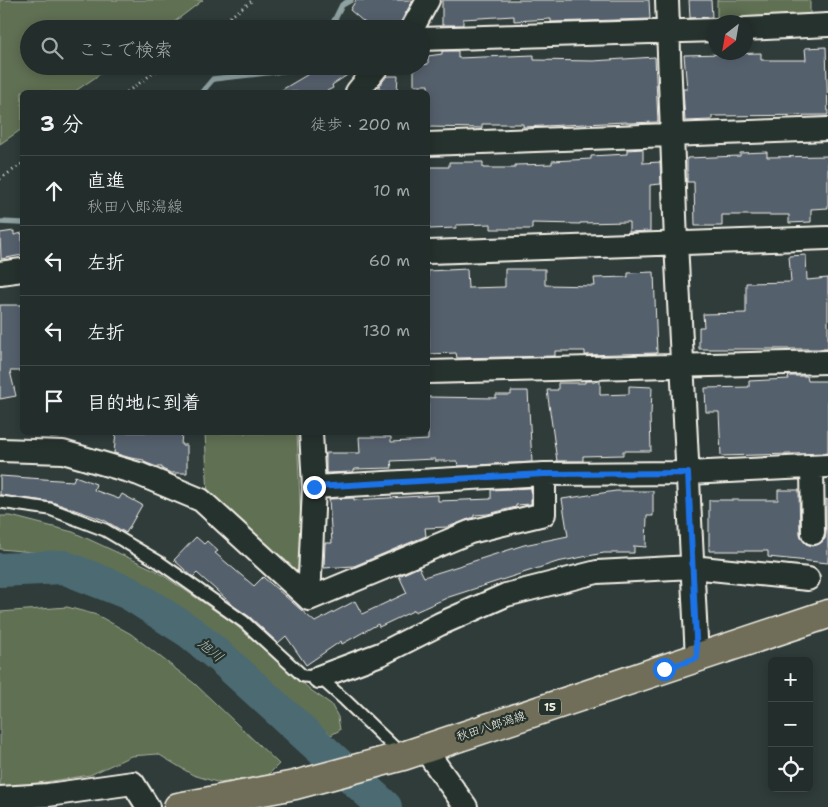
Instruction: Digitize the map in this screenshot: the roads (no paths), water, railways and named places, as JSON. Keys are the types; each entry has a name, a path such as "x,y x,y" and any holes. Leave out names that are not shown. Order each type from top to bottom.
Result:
{"main road":[{"name":"秋田八郎潟線","path":"178,807 295,785 414,752 828,614"}],"street":[{"path":"417,20 428,0"},
{"path":"667,0 676,242 697,658"},
{"path":"753,29 828,25"},
{"path":"430,39 708,30"},
{"path":"359,90 371,75"},
{"path":"430,144 828,129"},
{"path":"430,252 828,238"},
{"path":"0,273 20,270"},
{"path":"430,372 828,362"},
{"path":"308,599 314,487 310,435"},
{"path":"0,450 63,442 201,500 308,599"},
{"path":"314,487 544,474 688,473 820,467 814,533"},
{"path":"308,599 470,532 544,514 544,474"},
{"path":"319,677 383,653 440,624 506,595 597,572 692,567 808,579"},
{"path":"414,752 466,807"},
{"path":"0,798 48,795 133,783 148,807"}],"lane":[{"path":"0,502 50,509 105,530 159,562 244,622 303,676 319,677 345,700 414,752"}],"waterway":[{"path":"334,20 342,5 351,0"},
{"path":"204,90 213,79 248,75"},
{"path":"0,222 20,223"},
{"name":"旭川","path":"0,570 63,567 129,593 190,632 225,661 385,807"}]}
